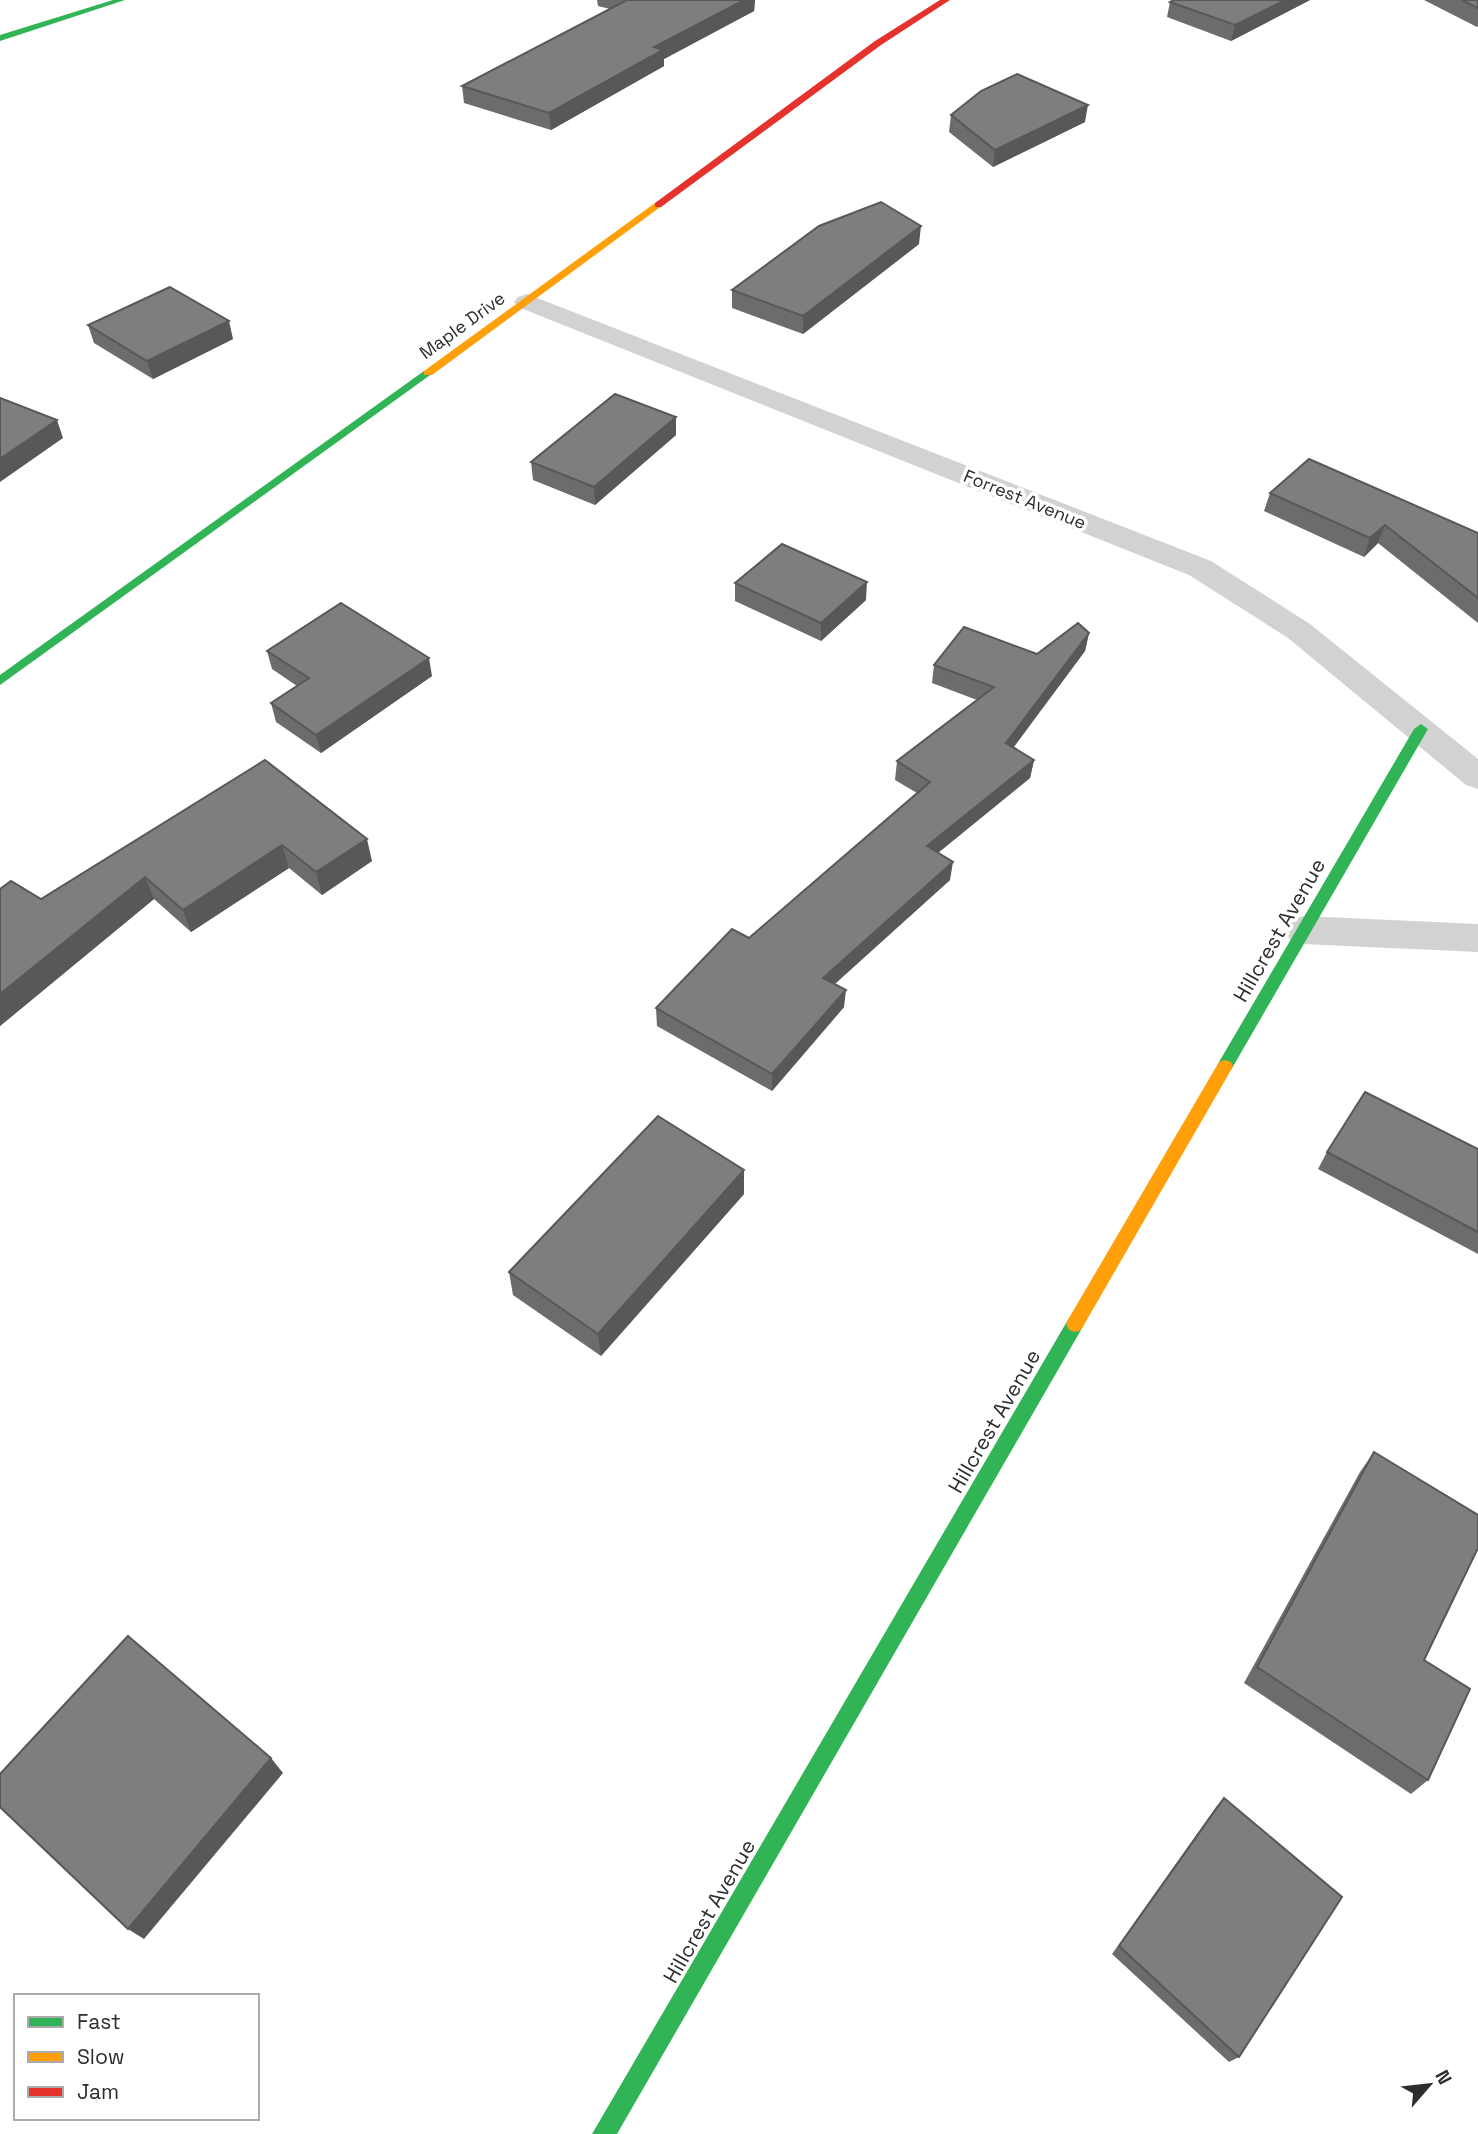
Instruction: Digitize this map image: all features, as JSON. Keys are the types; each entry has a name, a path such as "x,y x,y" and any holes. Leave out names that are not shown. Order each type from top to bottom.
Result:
{"street":[{"path":"0,38 121,0"},
{"name":"Maple Drive","path":"0,681 527,302 878,43 946,0"},
{"name":"Forrest Avenue","path":"527,302 1200,568 1299,631 1478,777"},
{"name":"Hillcrest Avenue","path":"604,2134 1421,729"},
{"path":"1303,930 1478,938"}],"building":[{"path":"627,0 744,0 654,47 663,50 549,113 462,86"},
{"path":"1285,0 1235,25 1170,2"},
{"path":"1462,0 1478,0 1478,8"},
{"path":"1017,74 1088,105 995,150 951,115 981,91"},
{"path":"881,202 921,226 803,316 732,290 819,226"},
{"path":"170,287 229,321 147,361 88,325"},
{"path":"615,394 676,417 594,487 531,462"},
{"path":"0,398 57,420 0,459"},
{"path":"1309,459 1478,533 1478,598 1385,525 1370,538 1270,493"},
{"path":"782,544 867,582 821,623 735,583"},
{"path":"341,603 429,658 316,735 271,703 309,678 267,651"},
{"path":"1078,623 1089,633 1006,743 1034,760 927,846 953,862 823,978 846,990 772,1074 656,1008 732,929 749,938 930,782 897,761 994,687 934,665 964,627 1037,654"},
{"path":"265,760 367,839 316,872 282,845 183,910 145,877 0,994 0,889 11,881 41,899"},
{"path":"1365,1092 1478,1149 1478,1232 1327,1152"},
{"path":"658,1116 744,1170 598,1334 509,1272"},
{"path":"1374,1452 1478,1515 1478,1548 1424,1660 1470,1689 1428,1780 1257,1667"},
{"path":"128,1636 271,1758 128,1929 0,1807 0,1774"},
{"path":"1224,1798 1342,1897 1239,2057 1119,1946"}],"traffic: fast":[{"path":"0,38 121,0"},
{"path":"0,681 428,373"},
{"path":"1225,1066 1421,729"},
{"path":"604,2134 1075,1324"}],"traffic: slow":[{"path":"428,373 658,205"},
{"path":"1075,1324 1225,1066"}],"traffic: jam":[{"path":"658,205 878,43 946,0"}]}
